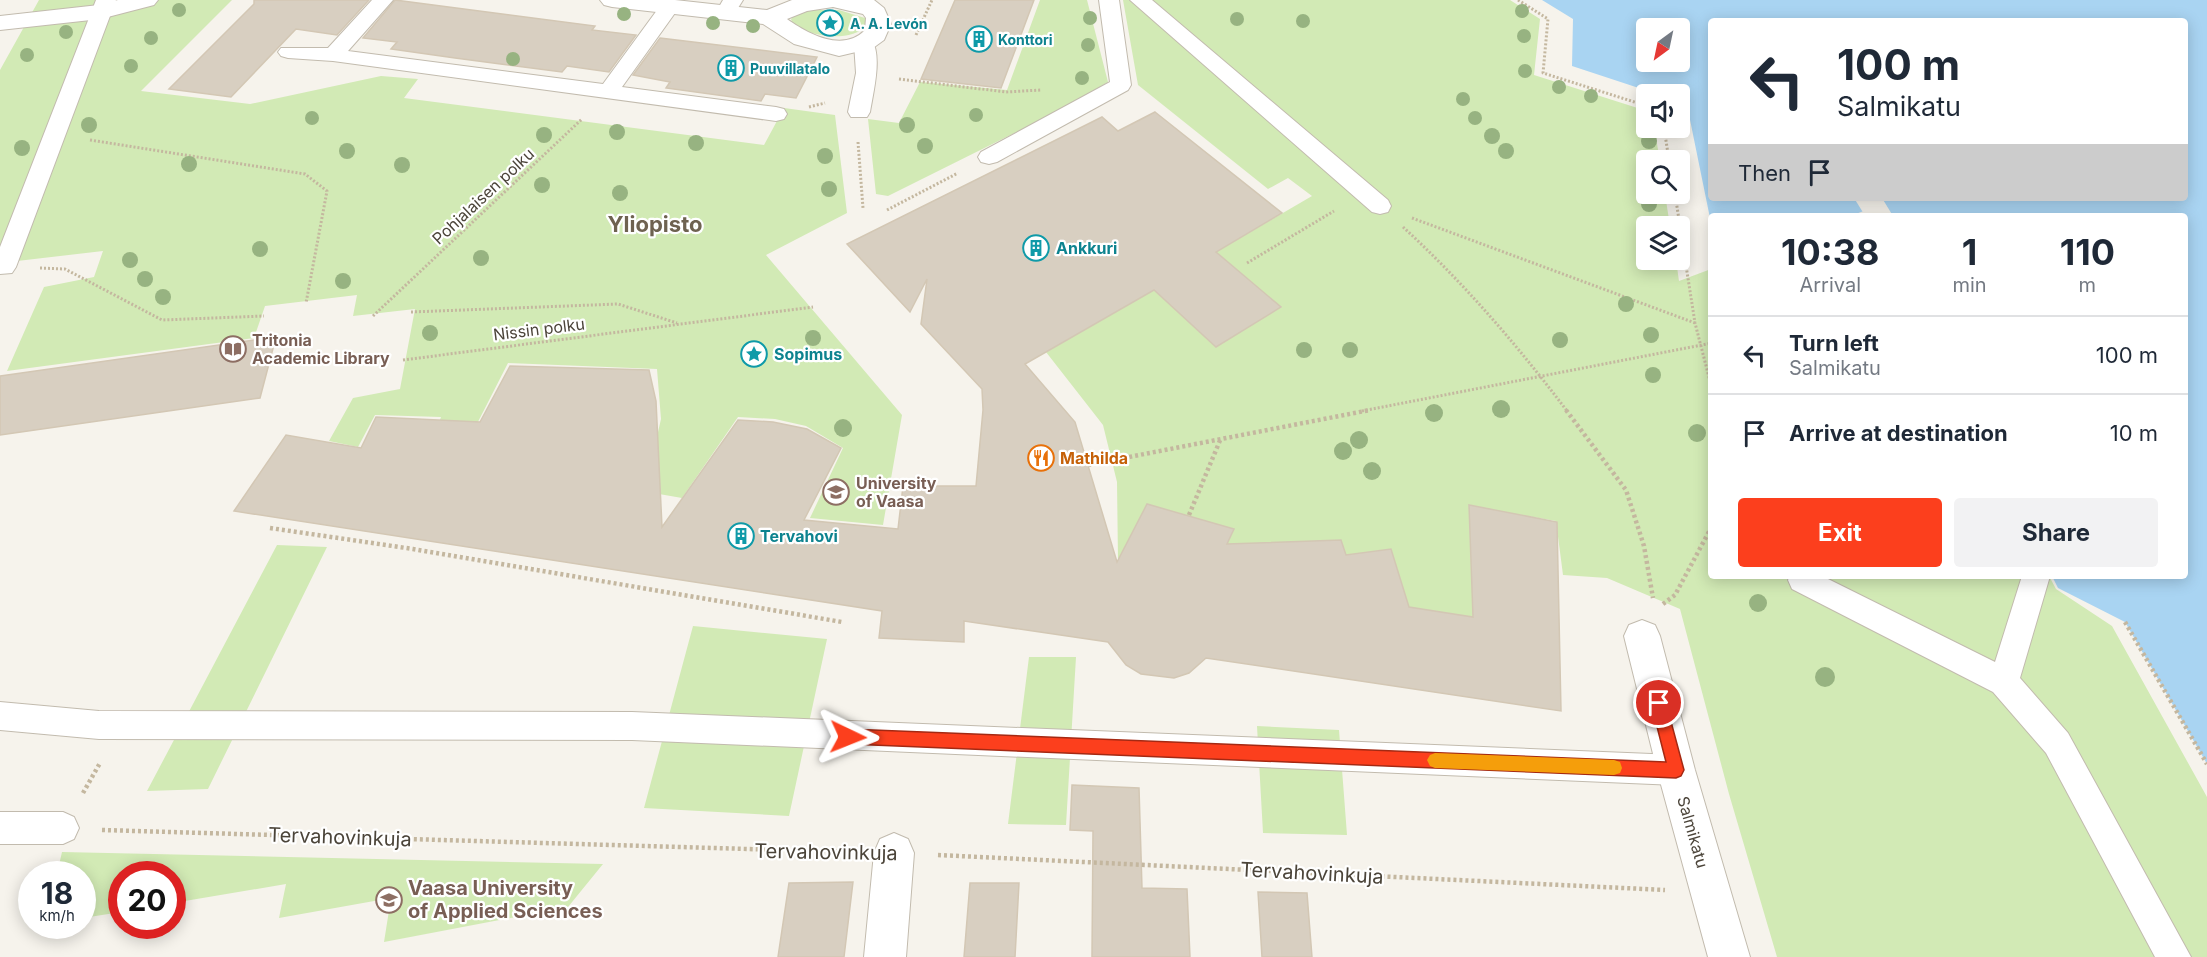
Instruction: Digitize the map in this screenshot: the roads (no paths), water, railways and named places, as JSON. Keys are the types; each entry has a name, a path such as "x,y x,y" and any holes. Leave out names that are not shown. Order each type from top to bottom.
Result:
{"street":[{"path":"0,23 146,0"},
{"path":"612,0 670,6 730,6 770,18 787,33 810,42 839,47 864,43 876,35 880,26 878,15 866,3 833,0 801,5 770,18"},
{"name":"Salmikatu","path":"1642,636 1676,770 1729,957"},
{"path":"885,957 894,853"}],"lane":[{"path":"333,55 383,0"},
{"path":"989,157 1070,116 1120,85 1109,0"},
{"path":"1140,0 1372,200"},
{"path":"4,267 103,6"},
{"path":"608,92 670,6"},
{"path":"860,103 866,73 864,43"},
{"path":"288,52 333,55 776,114"},
{"path":"2004,682 2035,579"},
{"path":"1802,580 2004,682 2057,743 2174,957"},
{"path":"0,716 99,725 632,726 1676,770"},
{"path":"0,828 63,828"}],"water":[{"path":"1542,0 2207,0 2207,764 2125,622 2058,588 2054,579 2188,579 2188,213 1875,213 1872,208 1858,213 1709,213 1690,120 1690,84 1636,84 1636,87 1572,66 1573,19"}],"place":[{"name":"A. A. Levón","path":"830,23"},
{"name":"Konttori","path":"979,39"},
{"name":"Puuvillatalo","path":"731,68"},
{"name":"Ankkuri","path":"1036,248"},
{"name":"Tritonia Academic Library","path":"233,349"},
{"name":"Sopimus","path":"754,354"},
{"name":"Mathilda","path":"1041,458"},
{"name":"University of Vaasa","path":"836,492"},
{"name":"Tervahovi","path":"741,536"},
{"name":"Vaasa University of Applied Sciences","path":"389,900"}],"district":[{"name":"Yliopisto","path":"655,224"}]}
